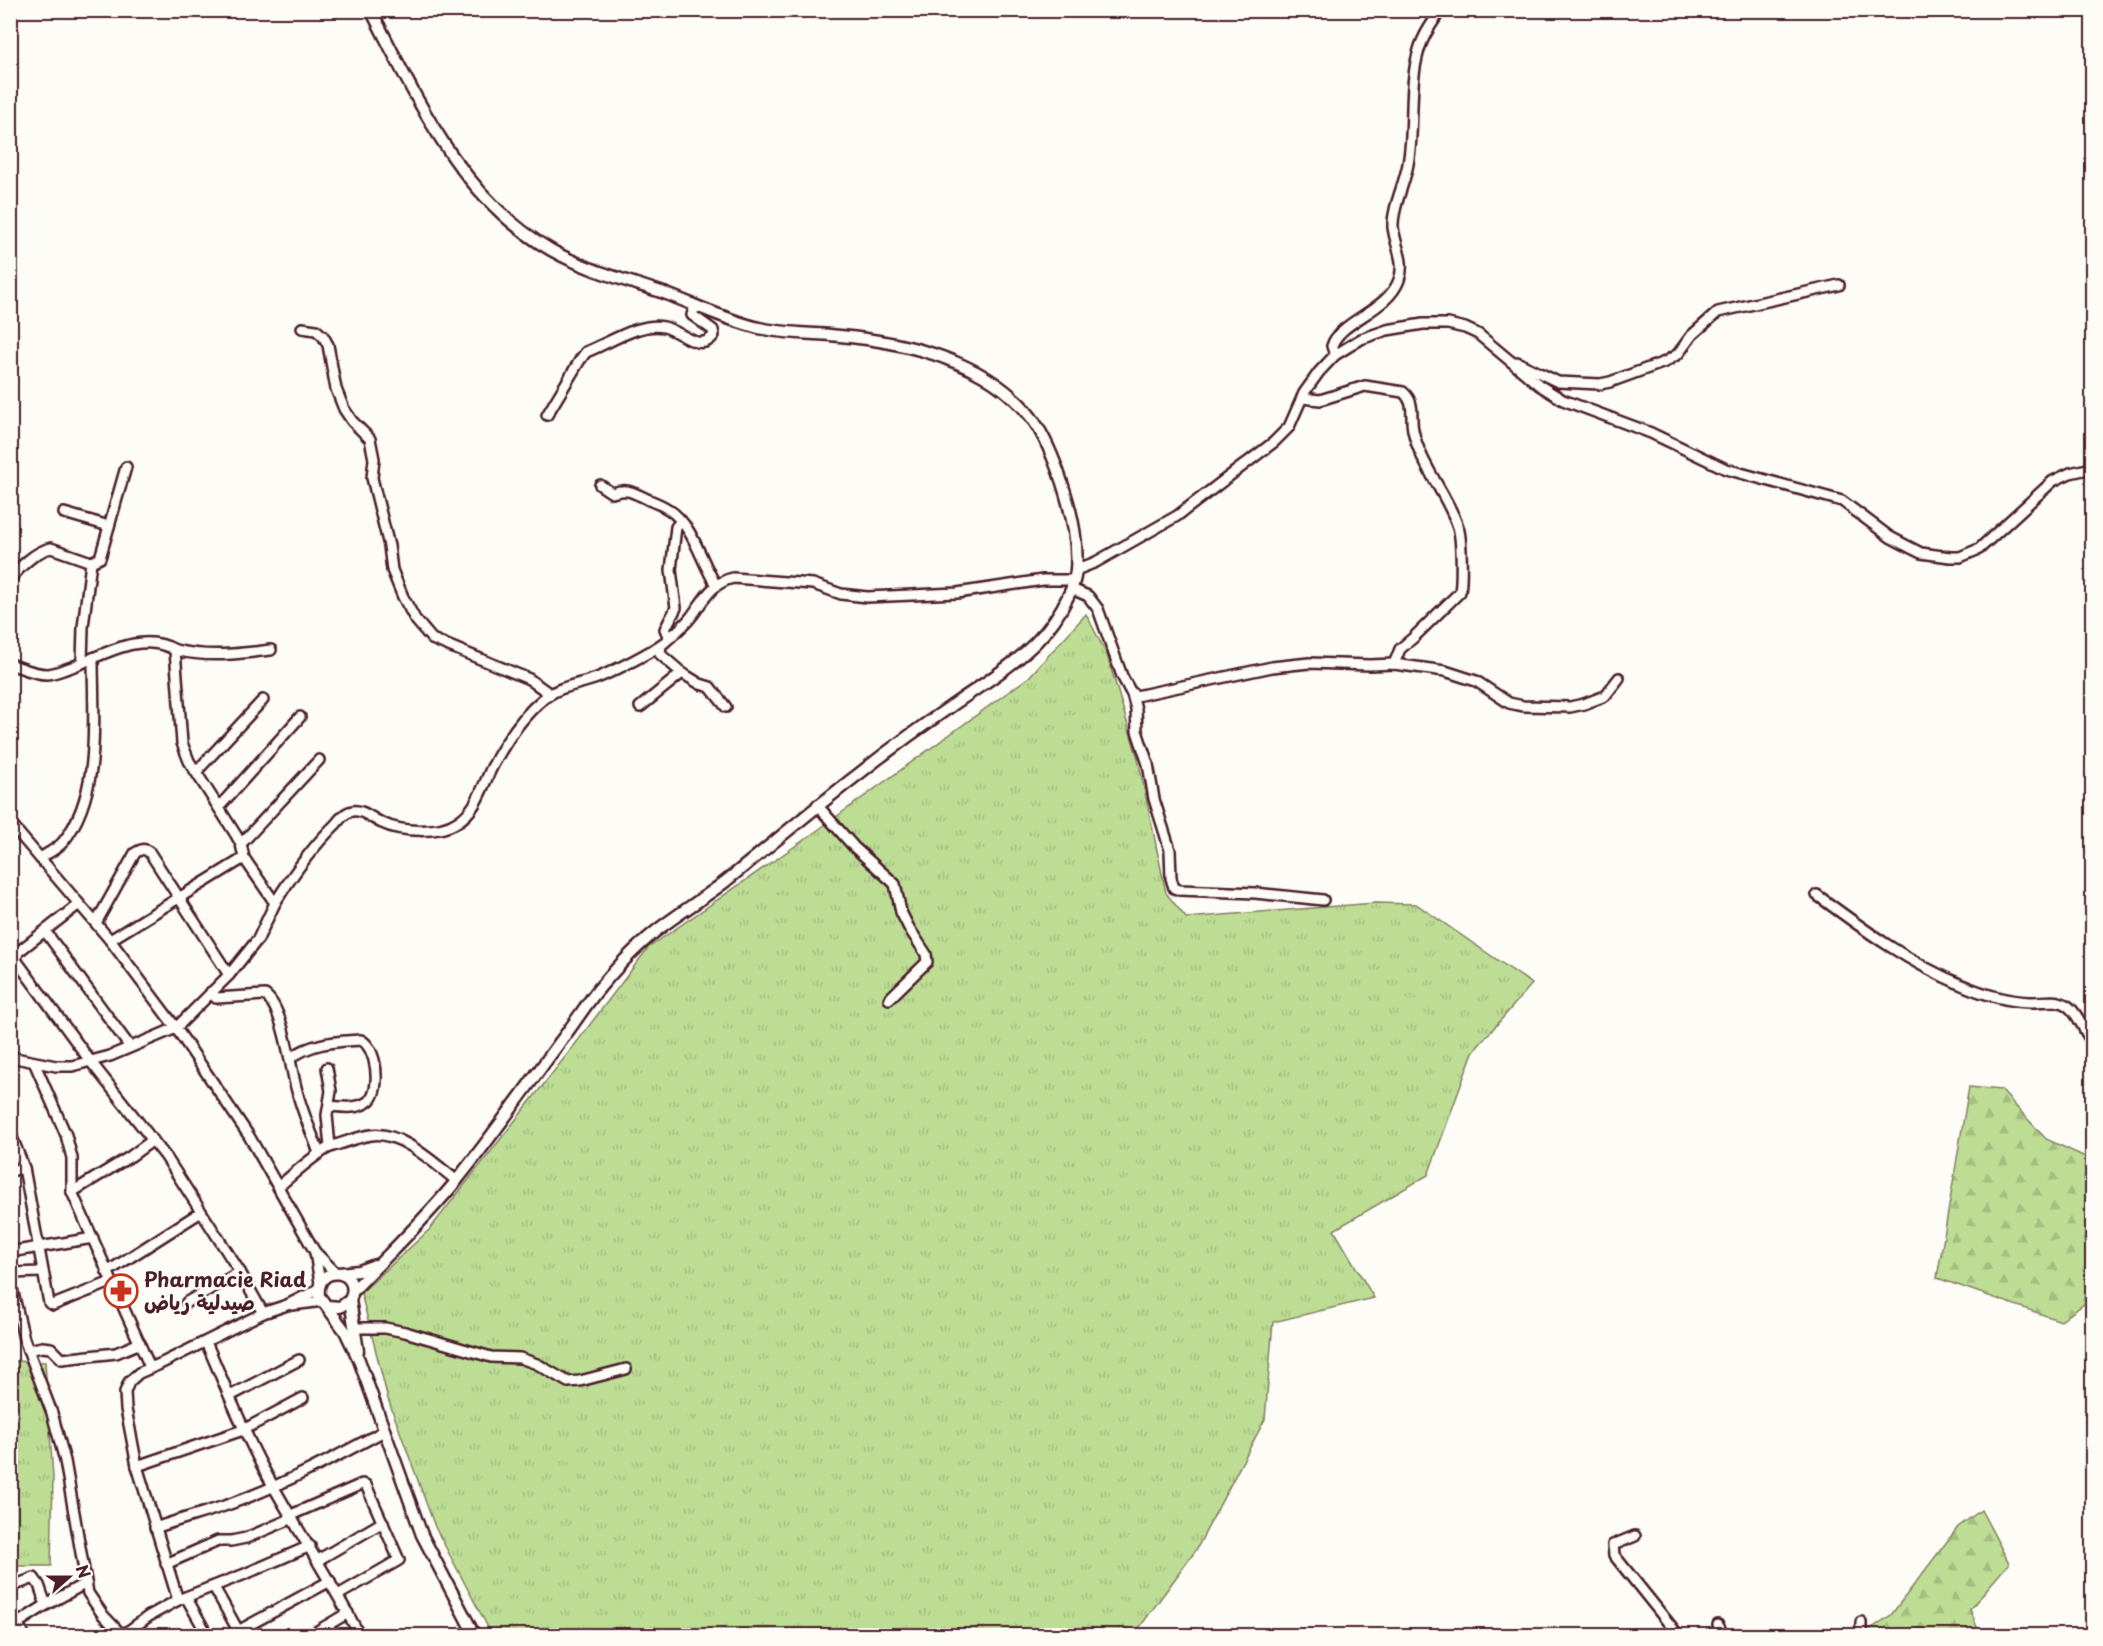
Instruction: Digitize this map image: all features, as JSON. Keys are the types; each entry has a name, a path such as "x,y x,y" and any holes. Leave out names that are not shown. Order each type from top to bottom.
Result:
{"street":[{"path":"371,10 456,163 488,200 521,229 549,249 580,264 735,321 796,334 840,336 910,347 946,359 982,376 1003,390 1024,409 1035,422 1051,454 1071,515 1074,534 1074,580 1098,609 1122,676 1132,694 1136,709 1137,731 1170,850 1170,878 1173,888 1323,900"},
{"path":"1335,355 1332,346 1338,335 1389,298 1399,279 1402,264 1394,227 1408,165 1418,51 1426,32 1441,10"},
{"path":"1500,351 1553,380 1567,384 1600,384 1665,362 1678,354 1692,334 1718,312 1839,285"},
{"path":"546,415 580,360 586,352 593,348 642,328 662,327 697,343 710,340 714,335 713,330 692,315 695,306"},
{"path":"287,1305 326,1303 340,1307 457,1181 601,986 656,930 704,898 817,805 1030,649 1051,627 1074,580 1096,562 1177,516 1248,464 1288,427 1318,372 1335,355 1360,339 1387,330 1422,324 1439,323 1465,328 1478,334 1539,385 1563,400 1651,433 1726,469 1842,501 1890,537 1921,553 1935,556 1960,556 1979,549 2053,481 2070,473 2092,468"},
{"path":"302,328 316,330 323,336 328,345 336,389 344,409 352,422 369,439 373,449 372,478 389,546 392,570 402,597 415,619 432,639 529,679 550,694"},
{"path":"1302,398 1320,400 1365,386 1403,392 1407,395 1412,406 1412,430 1457,525 1460,592 1400,649 1394,664"},
{"path":"11,577 44,549 51,548 91,562 99,558 126,467"},
{"path":"600,485 612,493 621,489 630,491 668,509 681,521 693,538 716,585"},
{"path":"64,513 109,526"},
{"path":"669,638 665,629 676,608 671,570 676,527 681,521"},
{"path":"82,663 83,627 91,562"},
{"path":"10,1057 72,1066 91,1062 176,1028 229,975 258,939 275,903 294,872 318,841 347,812 357,810 383,824 427,831 444,828 457,822 474,805 503,747 542,700 572,685 596,678 661,645 690,618 711,588 716,585 733,578 813,584 841,594 867,597 957,593 1043,580 1074,580"},
{"path":"10,664 46,674 130,645 148,642 166,644 176,650 198,655 215,656 271,650"},
{"path":"661,645 660,654 682,673 710,687 726,707"},
{"path":"176,650 182,743 196,771 241,844 244,858 275,903"},
{"path":"40,858 61,844 73,827 88,792 92,771 93,658"},
{"path":"1132,694 1142,696 1287,664 1327,662 1394,664 1445,671 1463,675 1485,686 1513,705 1570,706 1584,704 1605,696 1619,678"},
{"path":"640,707 682,673"},
{"path":"196,771 263,700"},
{"path":"219,807 300,717"},
{"path":"241,844 319,760"},
{"path":"817,805 854,847 895,884 901,912 926,954 927,962 889,999"},
{"path":"10,823 110,940 176,1028 249,1136 315,1252 338,1273 349,1279 359,1360"},
{"path":"96,923 125,867 135,853 140,849 146,849 229,975"},
{"path":"110,940 244,858"},
{"path":"1817,895 1883,944 1960,985 2000,997 2030,1002 2056,1001 2069,1006 2092,1041"},
{"path":"79,904 18,952 16,960 91,1062 166,1157 240,1272 263,1313"},
{"path":"45,931 130,1047"},
{"path":"211,992 216,998 265,995 274,1004 291,1058 297,1091 319,1153"},
{"path":"291,1058 300,1051 325,1042 361,1040 366,1043 375,1061 374,1093 369,1100 355,1107 329,1106"},
{"path":"34,1062 66,1135 72,1158 72,1192 150,1367"},
{"path":"327,1068 331,1091 327,1115 330,1147"},
{"path":"10,1132 24,1168 49,1303 52,1305 111,1282"},
{"path":"278,1187 319,1153 330,1147 371,1134 391,1137 414,1148 457,1181"},
{"path":"72,1192 153,1140"},
{"path":"10,1172 24,1168"},
{"path":"107,1272 201,1212"},
{"path":"10,1252 93,1238"},
{"path":"315,1252 319,1286 326,1303 345,1331 359,1360 422,1534 475,1635"},
{"path":"208,1635 182,1598 166,1564 137,1466 125,1392 129,1382 150,1367 263,1313 287,1305 319,1286 326,1276 359,1271 378,1264"},
{"path":"10,1274 42,1272"},
{"path":"187,1302 240,1272"},
{"path":"10,1280 28,1350 52,1413 65,1461 88,1593 92,1601 123,1635 149,1616 182,1598 214,1587 310,1546"},
{"path":"356,1328 385,1328 491,1357 520,1358 537,1364 568,1382 626,1369"},
{"path":"206,1342 243,1430 360,1635"},
{"path":"28,1350 51,1348 62,1359 116,1353 140,1343"},
{"path":"230,1396 298,1360"},
{"path":"137,1466 243,1430 303,1398"},
{"path":"155,1528 229,1504 274,1486 384,1431"},
{"path":"166,1564 218,1541 246,1538 365,1483 399,1560 338,1595"},
{"path":"318,1560 383,1522"},
{"path":"1635,1536 1613,1545 1614,1555 1679,1635"},
{"path":"10,1587 34,1578 46,1605"},
{"path":"214,1587 236,1634 330,1581"},
{"path":"25,1635 14,1626 86,1582"},
{"path":"309,1635 348,1613"},
{"path":"1861,1622 1861,1635"},
{"path":"1718,1625 1724,1635"}],"green space":[{"path":"1086,614 1107,655 1138,759 1166,893 1186,918 1375,903 1416,904 1532,984 1473,1052 1428,1175 1334,1230 1374,1298 1273,1322 1265,1419 1196,1550 1134,1635 492,1635 435,1527 388,1399 361,1293 429,1230 648,948 811,835 1029,677"},
{"path":"1969,1087 2001,1090 2046,1139 2092,1160 2092,1298 2061,1321 1937,1278"},
{"path":"11,1361 45,1362 53,1477 51,1566 11,1566"},
{"path":"1981,1510 2009,1563 1970,1609 1980,1635 1871,1635 1869,1630 1891,1615 1958,1527"}],"place":[{"name":"Pharmacie Riad صيدلية رياض","path":"121,1291"}]}
